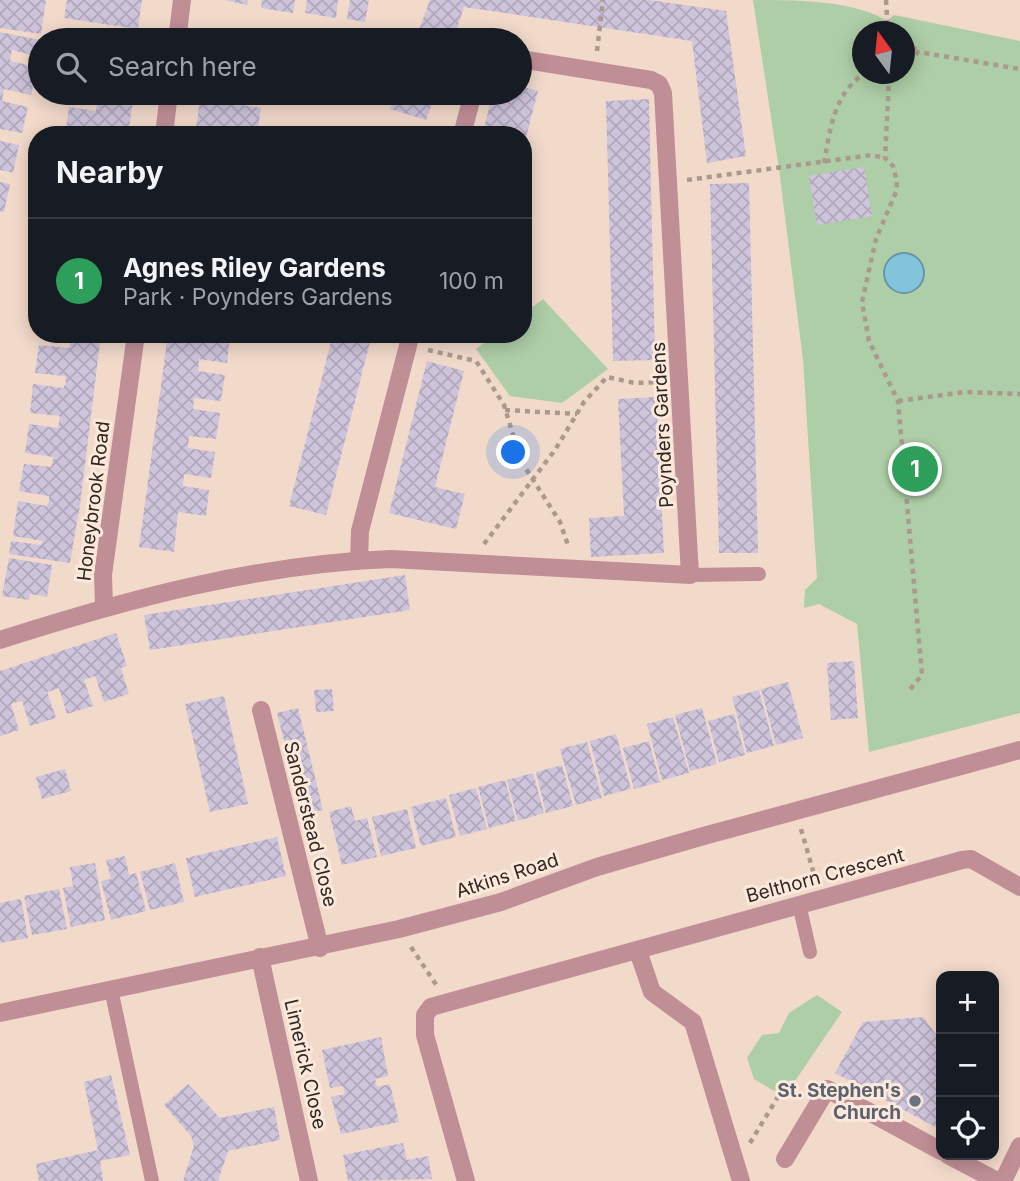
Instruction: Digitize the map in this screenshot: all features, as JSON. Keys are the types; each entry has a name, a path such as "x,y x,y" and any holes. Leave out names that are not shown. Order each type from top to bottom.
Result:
{"street":[{"path":"178,28 182,0"},
{"name":"Poynders Gardens","path":"532,61 651,80 659,84 663,93 690,575"},
{"path":"165,126 168,105"},
{"path":"464,126 469,105"},
{"name":"Honeybrook Road","path":"0,640 104,606 103,575 135,343"},
{"path":"359,561 360,531 408,343"},
{"path":"104,606 204,582 359,561 416,561 690,575"},
{"name":"Sanderstead Close","path":"261,710 320,948"},
{"name":"Atkins Road","path":"0,1013 260,957 320,948 399,929 501,902 597,867 1020,750"},
{"name":"Belthorn Crescent","path":"466,1181 423,1023 431,1007 971,859 1020,887"},
{"path":"638,951 652,992 693,1022 741,1181"},
{"name":"Limerick Close","path":"260,957 309,1181"},
{"path":"785,1158 827,1089 936,1148"},
{"path":"1003,1181 1020,1146"},
{"path":"957,1160 997,1181"}],"lane":[{"path":"690,575 759,574"},
{"path":"799,904 810,952"},
{"path":"111,989 152,1181"}],"path":[{"path":"595,73 603,0"},
{"path":"886,0 887,21"},
{"path":"915,49 1020,69"},
{"path":"915,56 918,52"},
{"path":"824,163 830,129 840,100 852,82"},
{"path":"885,158 889,84"},
{"path":"669,183 872,155 885,158 893,166 897,182 896,192 876,239 862,302 869,341 898,401 922,675 907,693"},
{"path":"419,343 476,361 505,410 521,461 569,542 569,570"},
{"path":"482,566 485,543 577,414 607,377 635,383 681,380"},
{"path":"898,401 965,392 1020,394"},
{"path":"505,410 577,414"},
{"path":"796,811 821,898"},
{"path":"399,929 447,1001"},
{"path":"734,1162 743,1156 779,1095"}],"green space":[{"path":"753,0 841,5 887,21 894,15 1020,41 1020,713 869,752 857,624 819,604 804,608 805,590 817,578 803,360 779,169"},
{"path":"543,299 608,369 562,403 510,396 476,349 484,343 532,343 532,307"},
{"path":"817,995 842,1012 784,1097 754,1079 747,1058 762,1035 779,1033 789,1013"}],"water":[{"path":"904,253 918,259 924,273 918,287 904,293 890,287 884,273 890,259"}],"building":[{"path":"0,0 46,0 42,28 28,28 28,32 0,28"},
{"path":"67,0 142,0 138,28 64,18"},
{"path":"225,0 248,0 247,5"},
{"path":"262,0 295,0 293,13 261,8"},
{"path":"307,0 338,0 336,18 305,13"},
{"path":"350,0 369,0 365,22 347,19"},
{"path":"430,0 649,0 726,11 746,156 707,163 692,41 464,7 457,28 420,28"},
{"path":"0,32 28,38 28,54 12,50 10,61 28,65 28,94 4,89 2,101 28,107 22,133 0,129"},
{"path":"532,89 538,91 529,126 484,126 490,105 532,105"},
{"path":"649,99 655,360 613,361 606,101"},
{"path":"97,105 132,105 129,126 66,126 69,107 96,111"},
{"path":"199,105 261,108 258,126 196,126"},
{"path":"392,105 432,105 426,120 390,109"},
{"path":"0,141 19,145 13,173 0,170"},
{"path":"864,167 872,216 817,225 809,176"},
{"path":"0,182 10,184 4,212 0,211"},
{"path":"749,183 758,553 719,553 710,184"},
{"path":"70,343 100,343 70,563 9,554 11,541 41,545 43,541 13,536 18,501 47,506 49,501 49,496 19,491 24,464 51,467 54,457 25,453 29,424 58,428 60,416 30,413 33,384 63,388 66,383 65,376 35,373 39,345 69,348"},
{"path":"167,343 229,343 227,363 199,359 198,371 225,375 221,401 194,398 193,409 220,413 216,439 189,436 188,448 215,452 211,478 184,474 183,486 209,490 206,516 178,512 174,552 139,547"},
{"path":"331,343 370,343 326,515 289,506"},
{"path":"427,361 464,371 435,487 465,494 456,529 389,513"},
{"path":"656,397 664,553 591,557 589,518 624,516 618,399"},
{"path":"9,558 52,565 47,597 30,594 29,600 2,596"},
{"path":"405,575 410,610 150,650 144,615"},
{"path":"116,633 127,666 121,668 129,694 104,702 95,676 84,680 93,706 67,714 59,688 47,692 56,718 30,726 22,701 17,702 11,704 19,730 0,736 0,671"},
{"path":"854,661 858,718 831,720 827,663"},
{"path":"788,682 803,738 776,745 761,689"},
{"path":"332,689 334,711 316,712 314,690"},
{"path":"759,690 774,746 747,753 732,697"},
{"path":"224,696 248,804 210,812 185,704"},
{"path":"298,708 323,810 303,815 277,713"},
{"path":"702,708 717,764 690,771 675,715"},
{"path":"734,714 745,755 719,762 708,721"},
{"path":"673,717 689,773 662,780 647,724"},
{"path":"616,734 631,789 604,796 590,741"},
{"path":"649,741 660,782 634,789 623,748"},
{"path":"587,742 602,798 576,805 560,749"},
{"path":"562,765 573,806 546,813 536,772"},
{"path":"65,769 71,791 42,799 36,777"},
{"path":"533,773 544,813 518,821 507,780"},
{"path":"505,780 516,821 489,828 478,787"},
{"path":"476,788 487,829 460,836 449,795"},
{"path":"446,798 456,837 421,846 411,807"},
{"path":"351,806 355,821 367,818 377,857 342,865 329,812"},
{"path":"407,809 416,848 381,856 372,817"},
{"path":"277,837 286,876 195,897 186,858"},
{"path":"125,856 129,875 136,873 146,911 111,920 101,881 111,879 106,860"},
{"path":"95,863 105,920 71,927 63,888 73,886 70,867"},
{"path":"175,863 184,902 150,910 140,872"},
{"path":"59,889 67,929 32,935 24,896"},
{"path":"21,899 28,938 0,943 0,903"},
{"name":"St. Stephen's Church","path":"923,1017 936,1034 936,1127 835,1073 863,1022"},
{"path":"381,1037 388,1076 375,1079 377,1087 390,1084 399,1122 341,1134 331,1097 345,1094 343,1086 330,1088 322,1050"},
{"path":"111,1075 130,1155 100,1161 103,1181 39,1181 36,1164 98,1150 84,1082"},
{"path":"188,1084 220,1118 274,1107 280,1140 228,1151 218,1181 183,1181 194,1146 191,1136 164,1105"},
{"path":"403,1143 407,1160 428,1156 432,1179 348,1181 343,1155"}],"place":[{"name":"Agnes Riley Gardens","path":"915,469"},
{"name":"St. Stephen's Church","path":"915,1101"}]}
